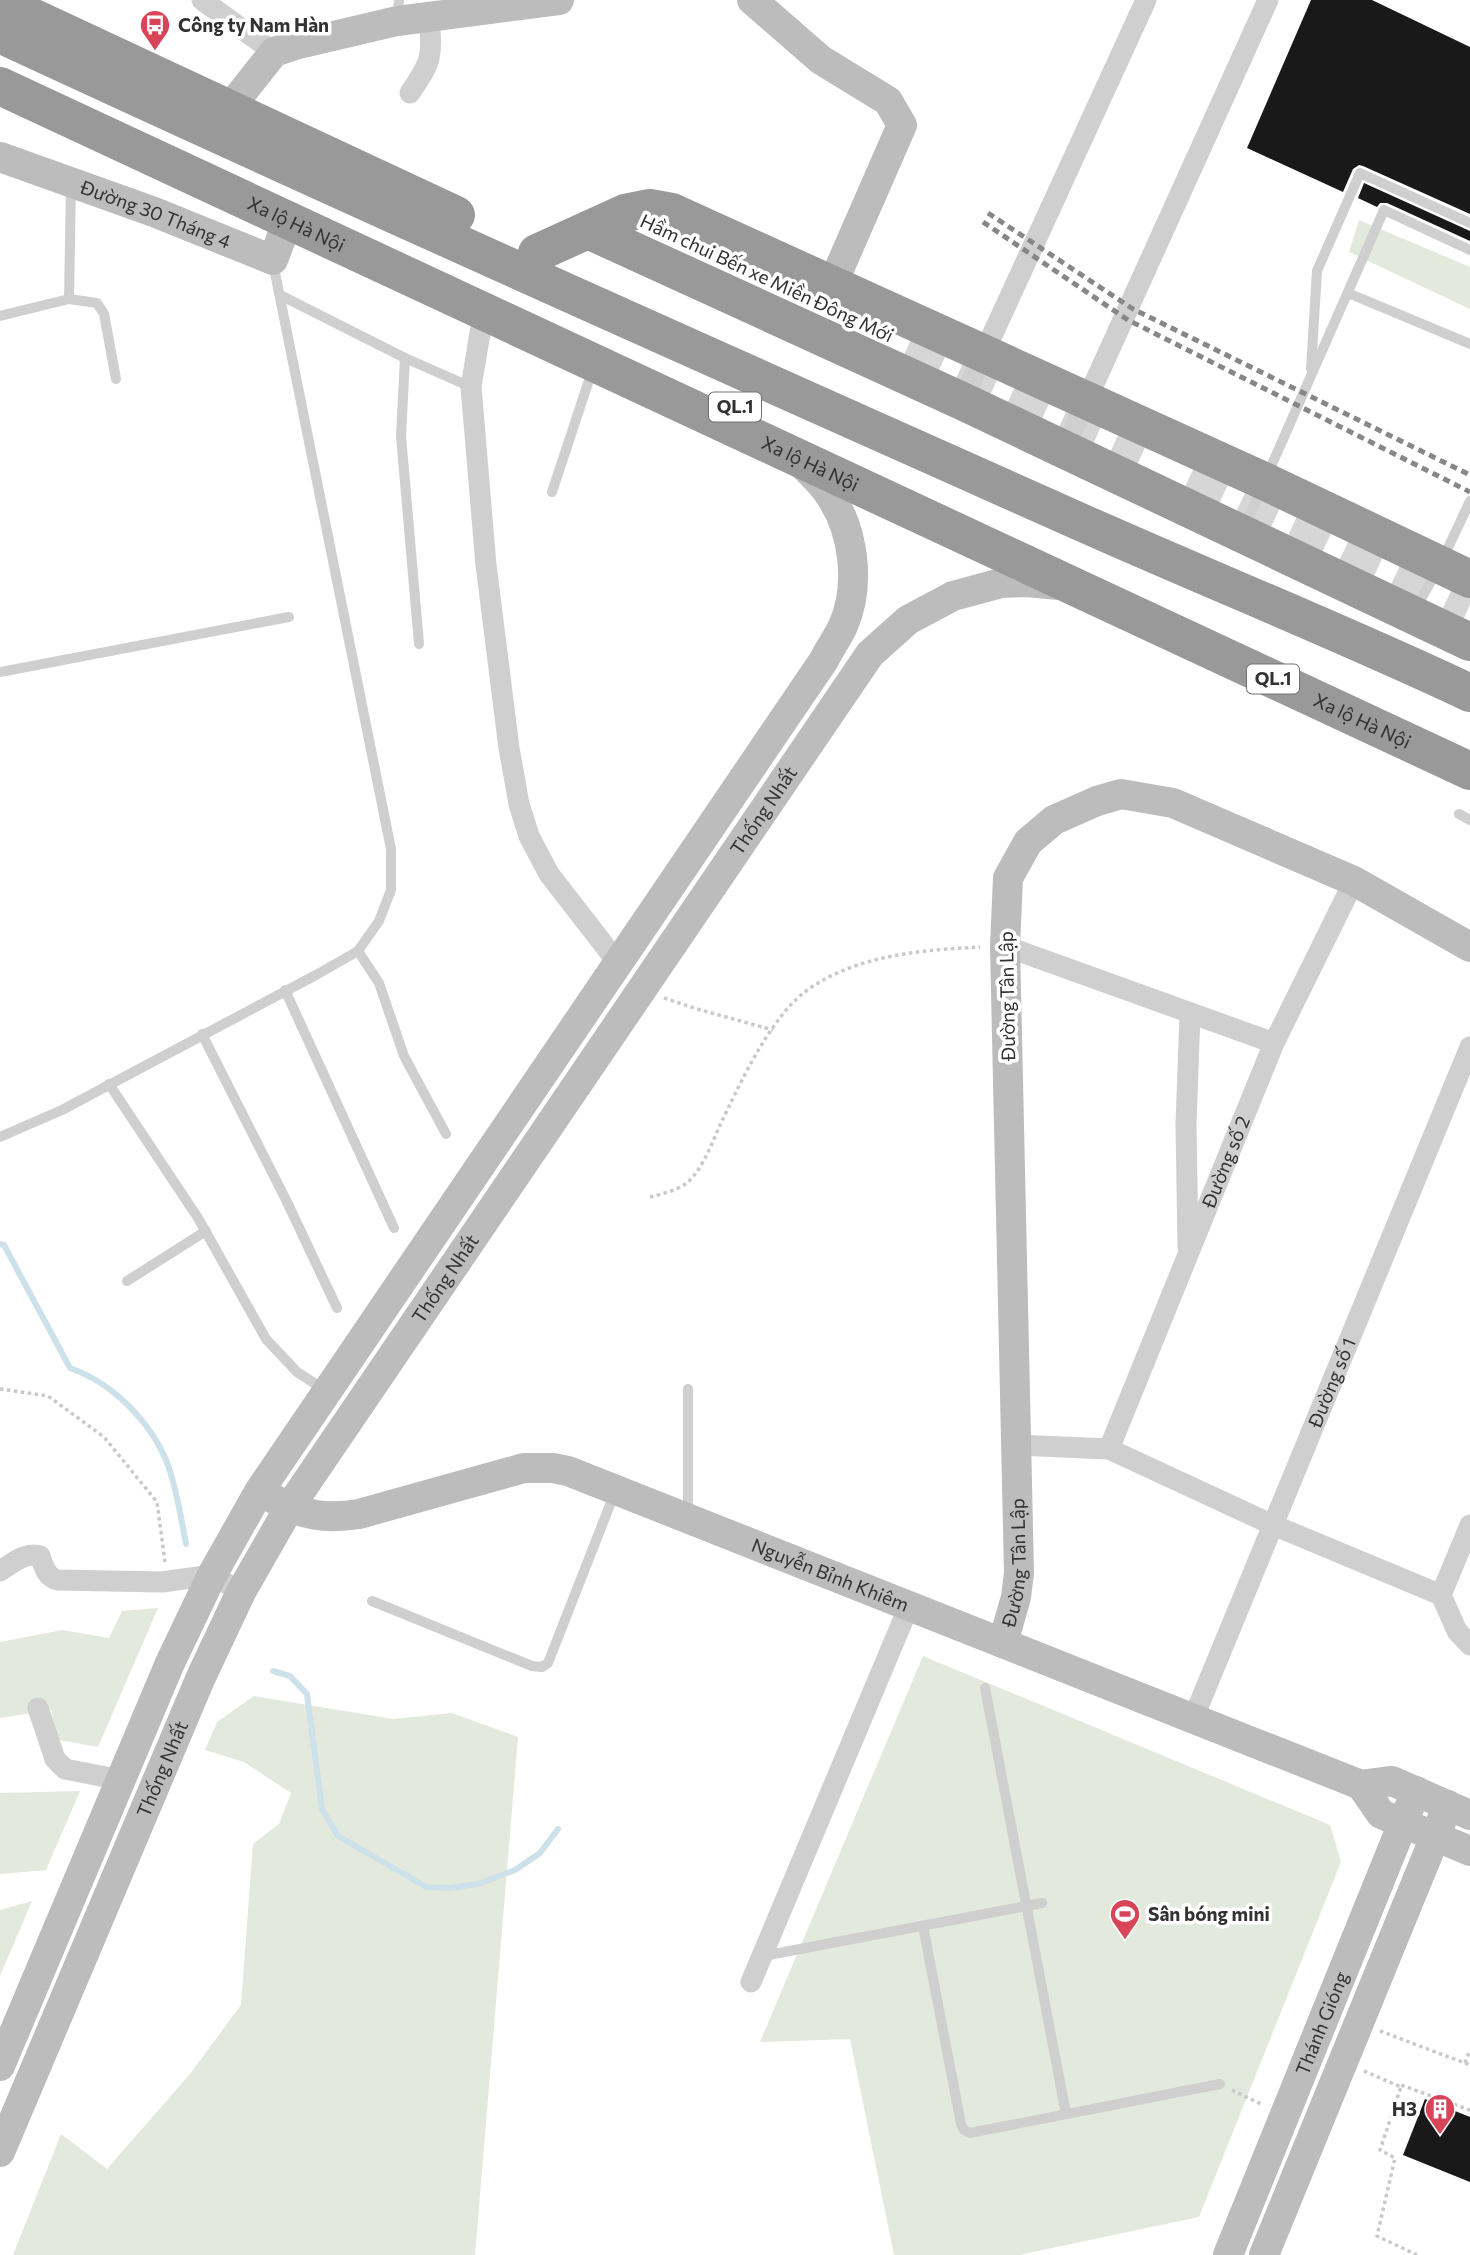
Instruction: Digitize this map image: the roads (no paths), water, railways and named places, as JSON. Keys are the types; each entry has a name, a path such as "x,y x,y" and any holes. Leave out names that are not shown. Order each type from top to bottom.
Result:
{"highway":[{"name":"QL.1","path":"0,2 37,14 122,75"},
{"name":"QL.1","path":"0,34 122,75 1123,541 1381,651 1470,693"},
{"name":"Xa lộ Hà Nội","path":"0,66 291,211 1285,675 1470,771"},
{"name":"Xa lộ Hà Nội","path":"0,86 291,211"},
{"path":"531,264 588,230 625,213 650,208 672,212 1264,481 1455,572"},
{"name":"Hầm chui Bến xe Miền Đông Mới","path":"625,213 909,344"},
{"path":"588,230 962,401 1470,642"},
{"name":"Xa lộ Hà Nội","path":"485,302 785,452 946,516 1076,587 1285,675 1470,748"},
{"path":"1143,452 1191,474"}],"main road":[{"path":"222,122 274,52 398,11 429,16 559,0"},
{"path":"752,0 821,60 888,101 902,125 832,283"},
{"name":"Đường 30 Tháng 4","path":"0,157 154,212 273,260"},
{"path":"273,260 291,211"},
{"name":"Thống Nhất","path":"0,2066 170,1663 212,1575 260,1490 824,660 844,625 850,606 853,567 851,547 838,509 828,492 801,463 785,452"},
{"name":"Thống Nhất","path":"0,2152 201,1677 241,1592 289,1508 855,674 870,654 908,620 953,596 1001,583 1026,582 1076,587"},
{"path":"824,660 855,674"},
{"name":"Đường Tân Lập","path":"1003,1643 1013,1609 1019,1573 1005,946 1008,878 1028,842 1054,820 1097,801 1121,794 1173,803 1354,881 1470,947"},
{"name":"Nguyễn Bỉnh Khiêm","path":"260,1490 289,1508 305,1514 334,1517 359,1514 524,1468 568,1471 1361,1785 1392,1781 1459,1810"},
{"path":"1361,1785 1381,1814 1470,1851"},
{"name":"Thánh Gióng","path":"1255,2246 1284,2115 1416,1791"},
{"name":"Thánh Gióng","path":"1255,2246 1343,2062 1435,1836 1459,1810"}],"street":[{"path":"962,401 1146,0"},
{"path":"1064,450 1268,0"},
{"path":"217,4 274,52"},
{"path":"410,93 426,68 432,51 429,16"},
{"path":"485,302 471,387 486,565 509,748 519,804 529,836 549,874 618,963"},
{"name":"Đường số 2","path":"1109,1449 1275,1043 1354,881"},
{"path":"1005,946 1275,1043"},
{"path":"1188,1256 1186,1124 1190,1014"},
{"name":"Đường số 1","path":"1194,1719 1470,1047"},
{"path":"1017,1445 1109,1449 1273,1525 1441,1595 1457,1631 1470,1645"},
{"path":"1441,1595 1470,1525"},
{"path":"0,1572 25,1556 35,1554 40,1556 47,1573 58,1580 167,1581 212,1575 241,1592"},
{"path":"751,1982 909,1606"},
{"path":"38,1708 55,1759 65,1769 121,1780"}],"lane":[{"path":"1310,378 1317,271 1360,173 1470,223"},
{"path":"69,299 71,184"},
{"path":"1241,533 1384,210 1470,250"},
{"path":"0,1137 62,1110 358,951 379,921 391,890 391,849 273,260"},
{"path":"1348,293 1470,344"},
{"path":"280,295 405,358 471,387"},
{"path":"0,316 69,299 97,303 104,314 116,379"},
{"path":"405,358 401,447 419,644"},
{"path":"552,492 566,444 597,359"},
{"path":"1413,614 1455,572 1470,501"},
{"path":"0,672 289,617"},
{"path":"1459,814 1470,820"},
{"path":"358,951 379,983 404,1056 446,1135"},
{"path":"285,990 394,1228"},
{"path":"202,1034 337,1308"},
{"path":"109,1084 206,1231 266,1339 297,1372 327,1391"},
{"path":"127,1281 206,1231"},
{"path":"688,1389 688,1519"},
{"path":"372,1601 533,1666 542,1667 548,1663 616,1490"},
{"path":"985,1688 1066,2114"},
{"path":"763,1956 1042,1903"},
{"path":"923,1926 964,2130 970,2133 1220,2084"},
{"path":"1087,2110 1090,2124"}],"waterway":[{"path":"0,1244 4,1245 70,1368 116,1394 152,1434 168,1465 186,1544"},
{"path":"273,1671 290,1676 307,1694 322,1809 338,1836 426,1887 450,1888 478,1884 515,1870 540,1853 558,1829"}],"tunnel":[{"path":"909,344 1143,452"},
{"path":"1191,474 1470,605"}],"railway":[{"path":"988,213 1133,309 1470,475"},
{"path":"983,222 1128,320 1470,492"}],"place":[{"name":"Công ty Nam Hàn","path":"155,52"},
{"name":"Sân bóng mini","path":"1125,1941"},
{"name":"H3","path":"1440,2136"}]}
